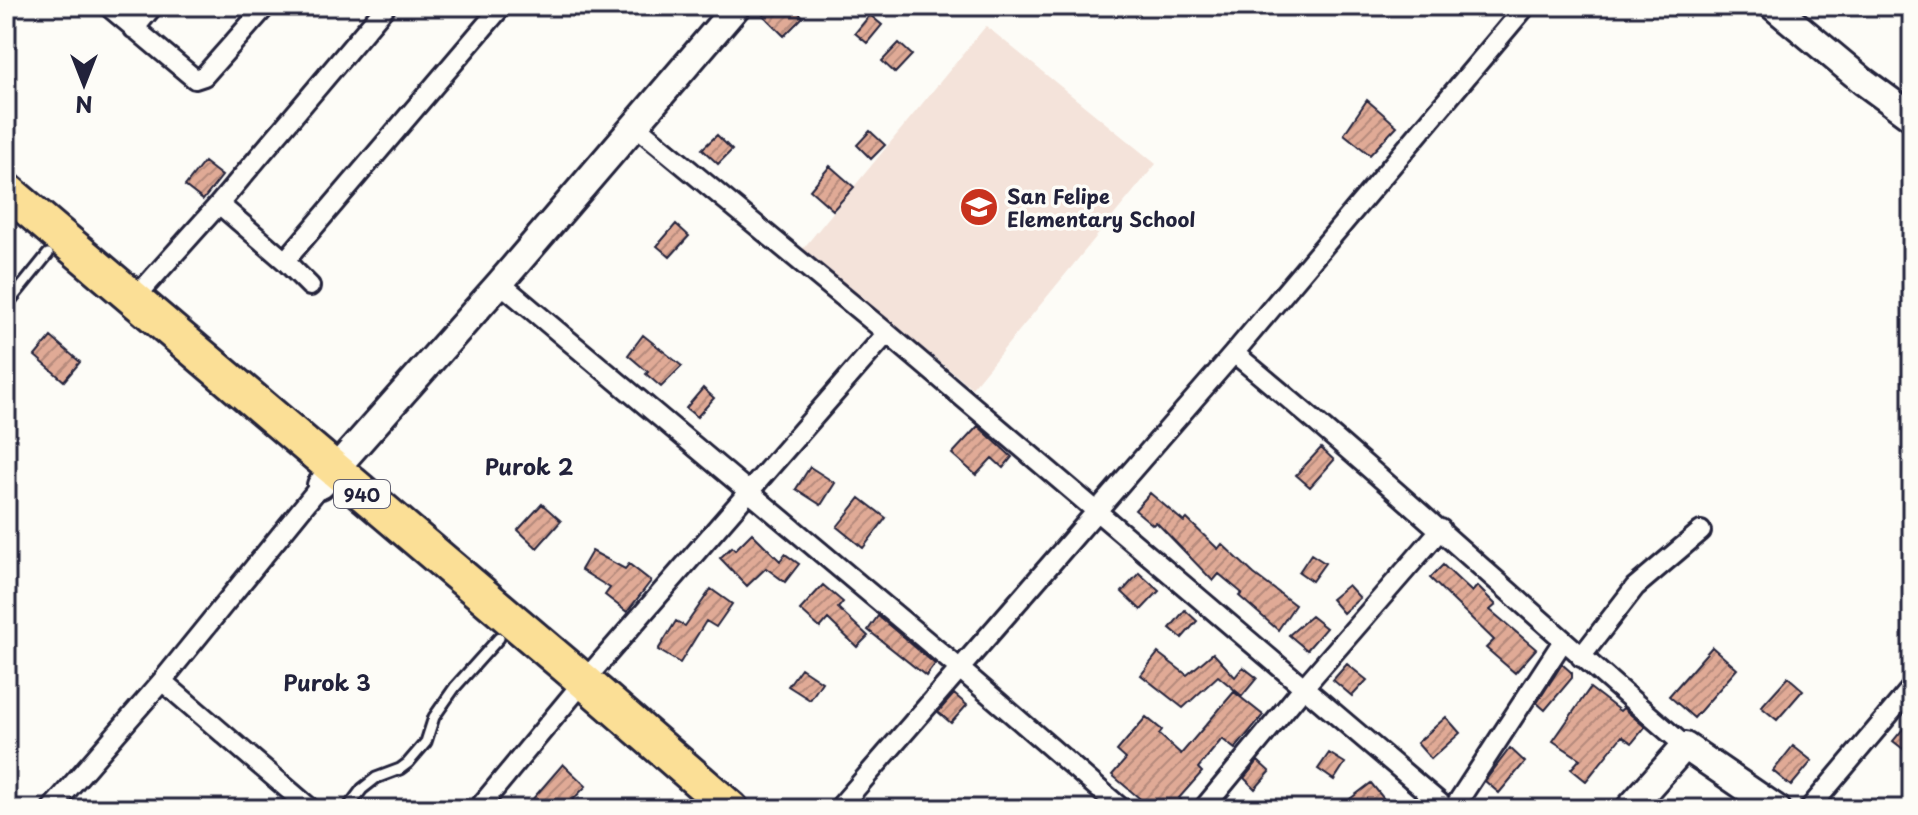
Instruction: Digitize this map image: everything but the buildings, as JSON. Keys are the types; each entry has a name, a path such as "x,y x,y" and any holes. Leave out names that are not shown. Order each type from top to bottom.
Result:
{"highway":[{"name":"940","path":"6,190 134,299 499,638 577,689 700,809"},
{"name":"940","path":"6,215 48,254 327,477 577,689 731,809"}],"main road":[{"path":"327,477 500,283 737,6"},
{"path":"1773,6 1863,81 1912,117"},
{"path":"1629,809 1685,746 1777,809"}],"street":[{"path":"108,6 195,79 204,76 266,6"},
{"path":"134,29 153,6"},
{"path":"134,299 219,204 386,6"},
{"path":"285,261 502,6"},
{"path":"838,809 1234,353 1526,6"},
{"path":"636,126 887,333 1303,688 1450,809 1563,641"},
{"path":"219,204 310,286"},
{"path":"500,283 1122,809"},
{"path":"478,809 577,689 887,333"},
{"path":"1234,353 1441,529 1563,641 1685,746"},
{"path":"51,809 162,681 327,477"},
{"path":"1203,809 1441,529"},
{"path":"1581,657 1635,587 1701,531"},
{"path":"162,681 311,809"},
{"path":"1809,809 1912,687"}],"lane":[{"path":"6,306 48,254"},
{"path":"347,809 362,789 376,778 408,763 426,742 434,717 455,687 499,638"}],"shaded area":[{"name":"San Felipe Elementary School","path":"986,26 1156,164 972,388 802,250"}],"place":[{"name":"San Felipe Elementary School","path":"979,207"}],"district":[{"name":"Purok 2","path":"529,465"},
{"name":"Purok 3","path":"327,681"}]}
